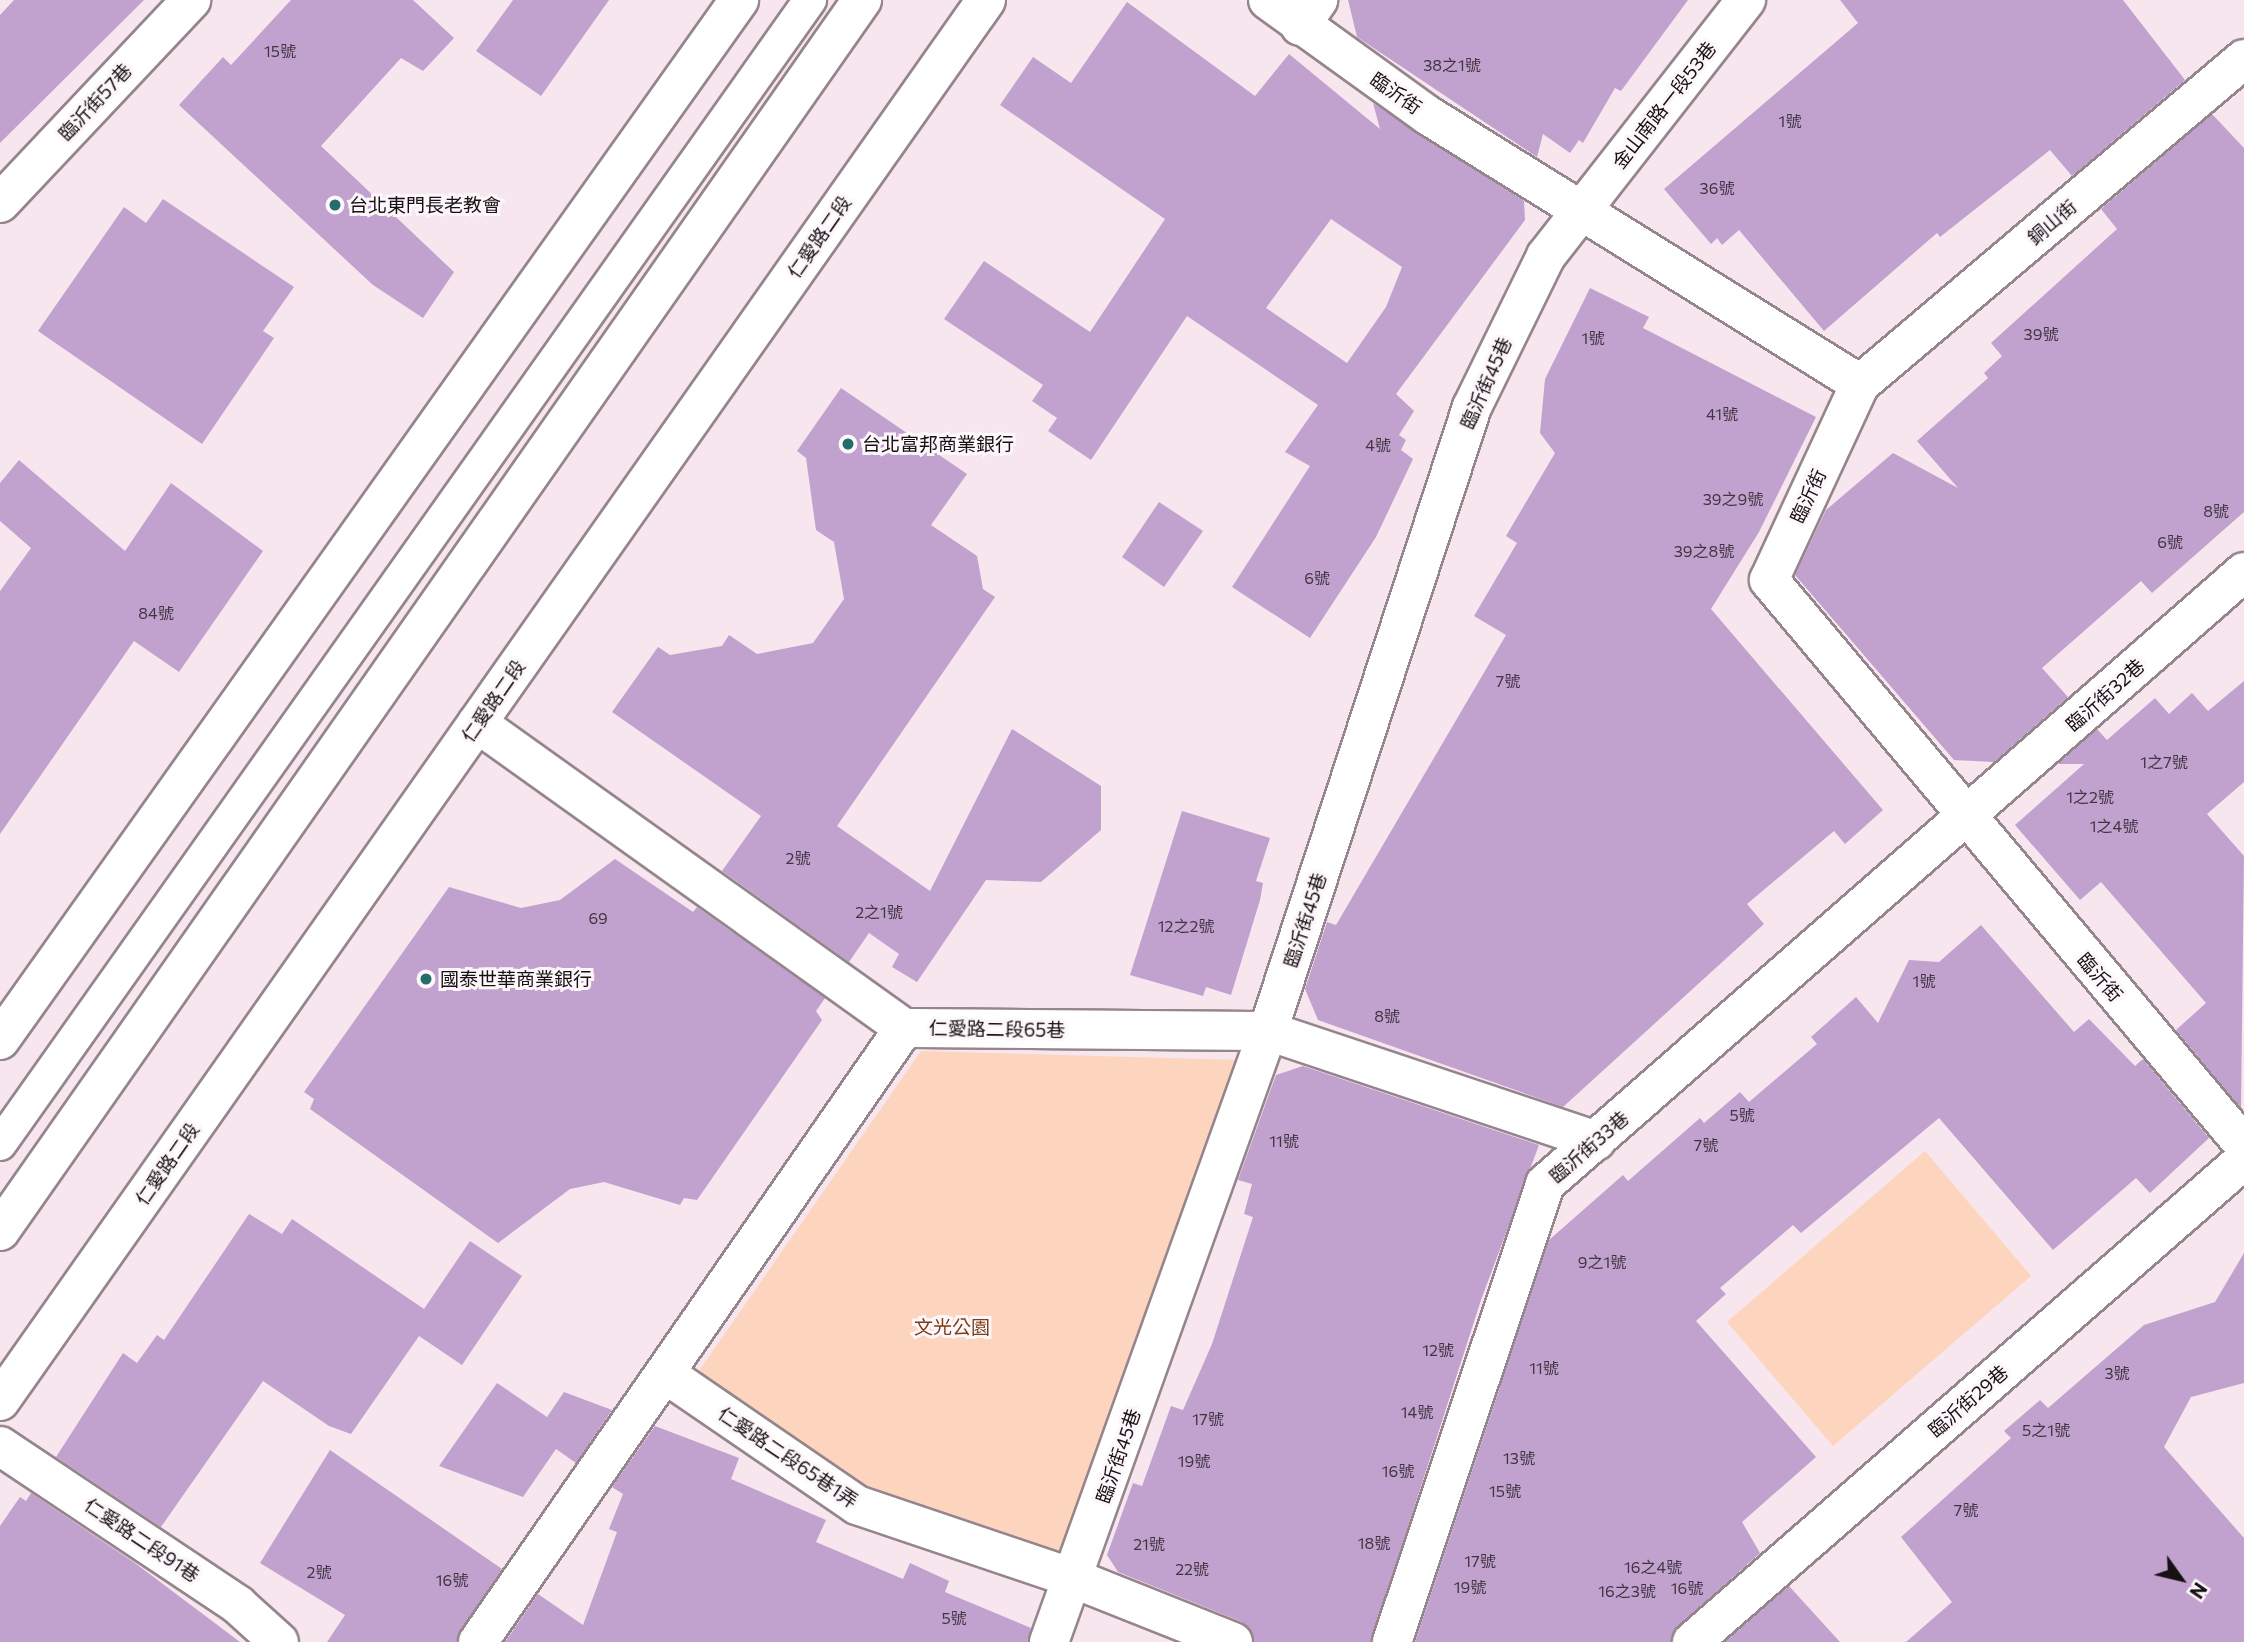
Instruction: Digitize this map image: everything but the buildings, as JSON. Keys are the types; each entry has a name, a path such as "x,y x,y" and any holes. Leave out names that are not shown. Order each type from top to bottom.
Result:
{"street":[{"name":"臨沂街57巷","path":"0,203 191,0"},
{"path":"2,1033 739,0"},
{"path":"0,1231 862,0"},
{"name":"仁愛路二段","path":"0,1401 986,0"},
{"name":"臨沂街","path":"1268,0 1309,13 1429,116 1860,384 1769,579 1965,819 2244,1145"},
{"name":"金山南路一段53巷","path":"1583,211 1746,0"},
{"name":"銅山街","path":"1860,384 2244,59"},
{"name":"臨沂街45巷","path":"1049,1642 1075,1579 1268,1031 1472,407 1546,256 1583,211"},
{"name":"臨沂街32巷","path":"1965,819 2244,572"},
{"name":"仁愛路二段65巷","path":"477,723 904,1028 1268,1031 1596,1141"},
{"name":"臨沂街33巷","path":"1392,1642 1545,1184 1965,819"},
{"path":"478,1642 667,1375 904,1028"},
{"name":"臨沂街29巷","path":"1692,1642 2244,1160"},
{"name":"仁愛路二段65巷1弄","path":"667,1375 857,1505 1075,1579 1233,1642"},
{"name":"仁愛路二段91巷","path":"0,1446 238,1605 279,1642"}],"lane":[{"path":"0,1144 810,0"}],"green space":[{"name":"文光公園","path":"921,1051 1238,1060 1064,1567 872,1496 694,1378"},
{"path":"1925,1151 2031,1276 1833,1446 1727,1322"}],"place":[{"name":"台北東門長老教會","path":"335,205"},
{"name":"台北富邦商業銀行","path":"848,444"},
{"name":"國泰世華商業銀行","path":"426,979"}]}
